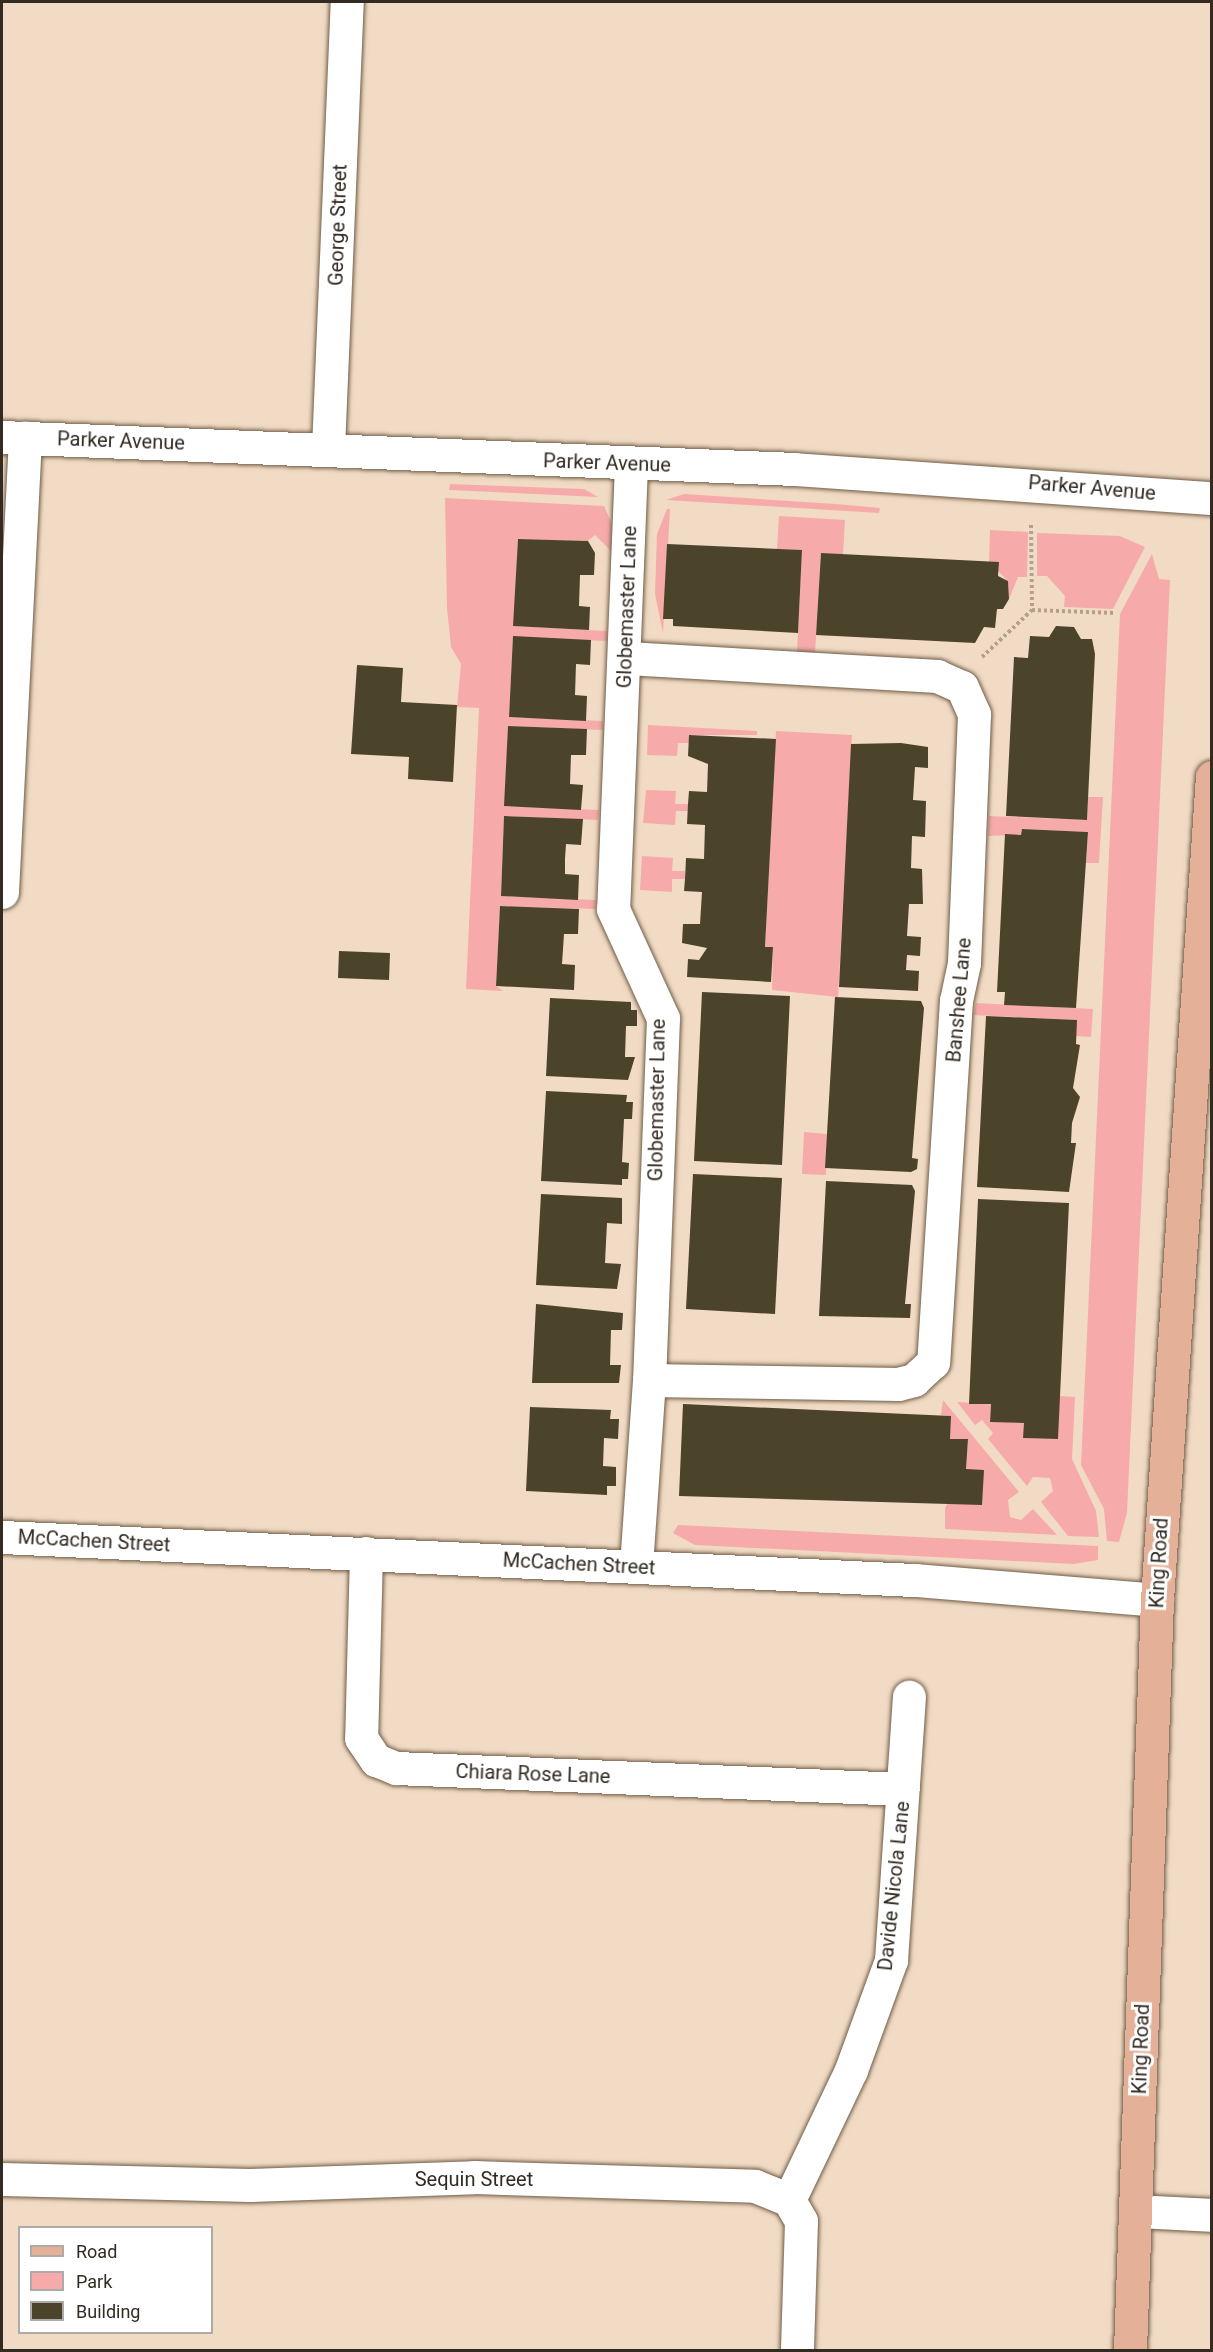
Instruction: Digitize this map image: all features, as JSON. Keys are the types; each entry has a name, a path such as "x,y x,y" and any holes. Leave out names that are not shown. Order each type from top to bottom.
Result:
{"main road":[{"name":"King Road","path":"1130,2350 1157,1600 1212,777"}],"street":[{"name":"George Street","path":"328,448 347,2"},
{"name":"Parker Avenue","path":"13,437 328,448 631,465 806,469 1212,498"},
{"path":"2,892 13,437"},
{"name":"Globemaster Lane","path":"631,465 627,658 613,909 663,1018 649,1380 636,1566"},
{"name":"Banshee Lane","path":"627,658 937,676 962,687 974,714 964,963 956,1000 933,1362 914,1380 898,1384 649,1380"},
{"name":"McCachen Street","path":"2,1537 636,1566 1086,1590 1157,1600"},
{"name":"Chiara Rose Lane","path":"366,1553 362,1738 376,1760 396,1768 903,1789"},
{"name":"Davide Nicola Lane","path":"789,2200 851,2070 891,1960 909,1697"},
{"name":"Sequin Street","path":"2,2180 250,2185 474,2177 728,2182 755,2186 789,2200"},
{"path":"789,2200 801,2221 796,2350"},
{"path":"1136,2211 1212,2215"}],"path":[{"path":"1032,525 1032,610"},
{"path":"975,664 1032,610 1115,613"}],"green space":[{"path":"450,484 584,489 598,497 449,490"},
{"path":"684,494 880,508 879,513 666,500"},
{"path":"445,498 604,506 612,524 611,551 595,535 588,541 518,539 514,626 607,631 607,641 513,637 509,717 603,721 603,730 508,726 505,806 599,810 598,820 504,816 501,896 596,900 595,909 500,906 496,986 503,991 466,989 479,708 457,707 461,664 451,647 447,608"},
{"path":"667,509 670,509 663,633 655,594 657,534"},
{"path":"779,516 845,520 843,554 821,554 815,653 797,652 802,550 777,549"},
{"path":"990,530 1028,532 1027,577 1018,577 1009,599 1008,581 989,562"},
{"path":"1037,533 1120,536 1145,547 1113,609 1064,607 1065,596 1047,576 1037,576"},
{"path":"1152,554 1159,579 1170,580 1127,1513 1119,1542 1107,1541 1104,1509 1081,1465 1120,614"},
{"path":"648,725 757,731 757,735 689,735 689,743 678,743 677,756 647,755"},
{"path":"776,731 852,735 838,997 772,990 773,948 765,947"},
{"path":"646,790 676,791 675,804 688,804 689,811 676,811 675,825 643,823"},
{"path":"1088,797 1103,797 1099,863 1086,863 1088,832 1022,829 1021,835 988,836 989,816 1087,820"},
{"path":"642,856 673,858 672,871 685,871 685,879 672,879 672,892 640,890"},
{"path":"976,1003 1093,1009 1091,1037 1076,1036 1076,1020 974,1015"},
{"path":"804,1132 827,1134 826,1175 802,1174"},
{"path":"1059,1396 1075,1397 1072,1459 1096,1511 1099,1537 1068,1536 1041,1502 1053,1491 1050,1478 1033,1477 1027,1486 988,1439 993,1433 982,1420 975,1425 957,1402 991,1404 990,1421 1024,1423 1024,1438 1058,1439"},
{"path":"943,1400 1019,1492 1008,1500 1010,1517 1021,1520 1033,1509 1057,1535 945,1529 945,1508 966,1469 968,1439 950,1439 950,1416 941,1415"},
{"path":"678,1525 1098,1546 1098,1560 1074,1564 695,1545 673,1533"}],"building":[{"path":"518,539 588,541 595,553 594,575 580,575 579,606 590,607 589,630 513,626"},
{"path":"667,544 802,550 798,633 673,626 673,619 663,619"},
{"path":"821,553 999,562 998,576 1008,581 1009,599 1003,609 997,609 995,628 984,627 975,643 816,635"},
{"path":"1056,626 1074,627 1081,639 1092,639 1095,654 1087,820 1006,816 1014,657 1028,658 1030,636 1049,637"},
{"path":"513,636 591,640 590,665 576,664 575,695 587,696 586,721 509,717"},
{"path":"357,665 403,668 401,702 457,705 453,782 408,779 409,757 351,754"},
{"path":"508,726 587,729 586,755 571,755 570,784 583,785 581,810 504,806"},
{"path":"689,735 776,739 765,947 773,947 771,982 687,977 688,959 699,960 707,948 682,943 683,924 700,924 702,892 684,891 686,858 704,859 705,825 687,824 689,791 707,792 708,764 688,756"},
{"path":"901,743 928,747 928,768 915,767 913,800 926,801 925,837 912,836 911,868 922,869 923,904 909,904 907,936 921,937 920,956 907,955 906,970 919,971 918,991 839,987 851,744"},
{"path":"504,816 583,819 581,845 566,844 565,859 565,874 579,875 578,900 501,896"},
{"path":"1022,829 1088,832 1076,1008 1004,1005 1005,992 997,992 1005,834 1021,835"},
{"path":"500,906 579,909 578,934 564,934 562,964 575,965 574,990 496,986"},
{"path":"339,951 390,953 389,980 338,978"},
{"path":"702,992 790,996 782,1165 694,1161"},
{"path":"835,997 921,1001 924,1008 912,1158 918,1159 917,1169 911,1172 825,1168"},
{"path":"550,998 631,1002 631,1010 637,1010 637,1026 626,1026 625,1057 635,1057 628,1080 546,1076"},
{"path":"986,1016 1077,1020 1076,1044 1080,1045 1073,1088 1080,1097 1072,1123 1071,1143 1076,1143 1069,1192 977,1187"},
{"path":"546,1091 627,1095 626,1102 633,1102 632,1119 624,1119 622,1162 629,1163 628,1179 622,1179 622,1185 541,1181"},
{"path":"693,1174 782,1178 775,1314 686,1309"},
{"path":"826,1181 912,1185 915,1191 905,1304 911,1304 910,1318 819,1316"},
{"path":"541,1194 622,1198 622,1224 607,1223 605,1263 621,1264 617,1289 536,1285"},
{"path":"978,1199 1069,1203 1058,1439 1023,1438 1024,1423 990,1422 991,1404 969,1404"},
{"path":"536,1304 623,1313 622,1330 611,1330 610,1365 621,1365 619,1383 532,1383"},
{"path":"683,1404 951,1416 950,1439 968,1439 966,1469 984,1470 982,1505 679,1496"},
{"path":"530,1407 611,1410 610,1419 619,1419 618,1439 604,1438 603,1466 616,1467 616,1486 607,1486 607,1495 526,1491"}]}
